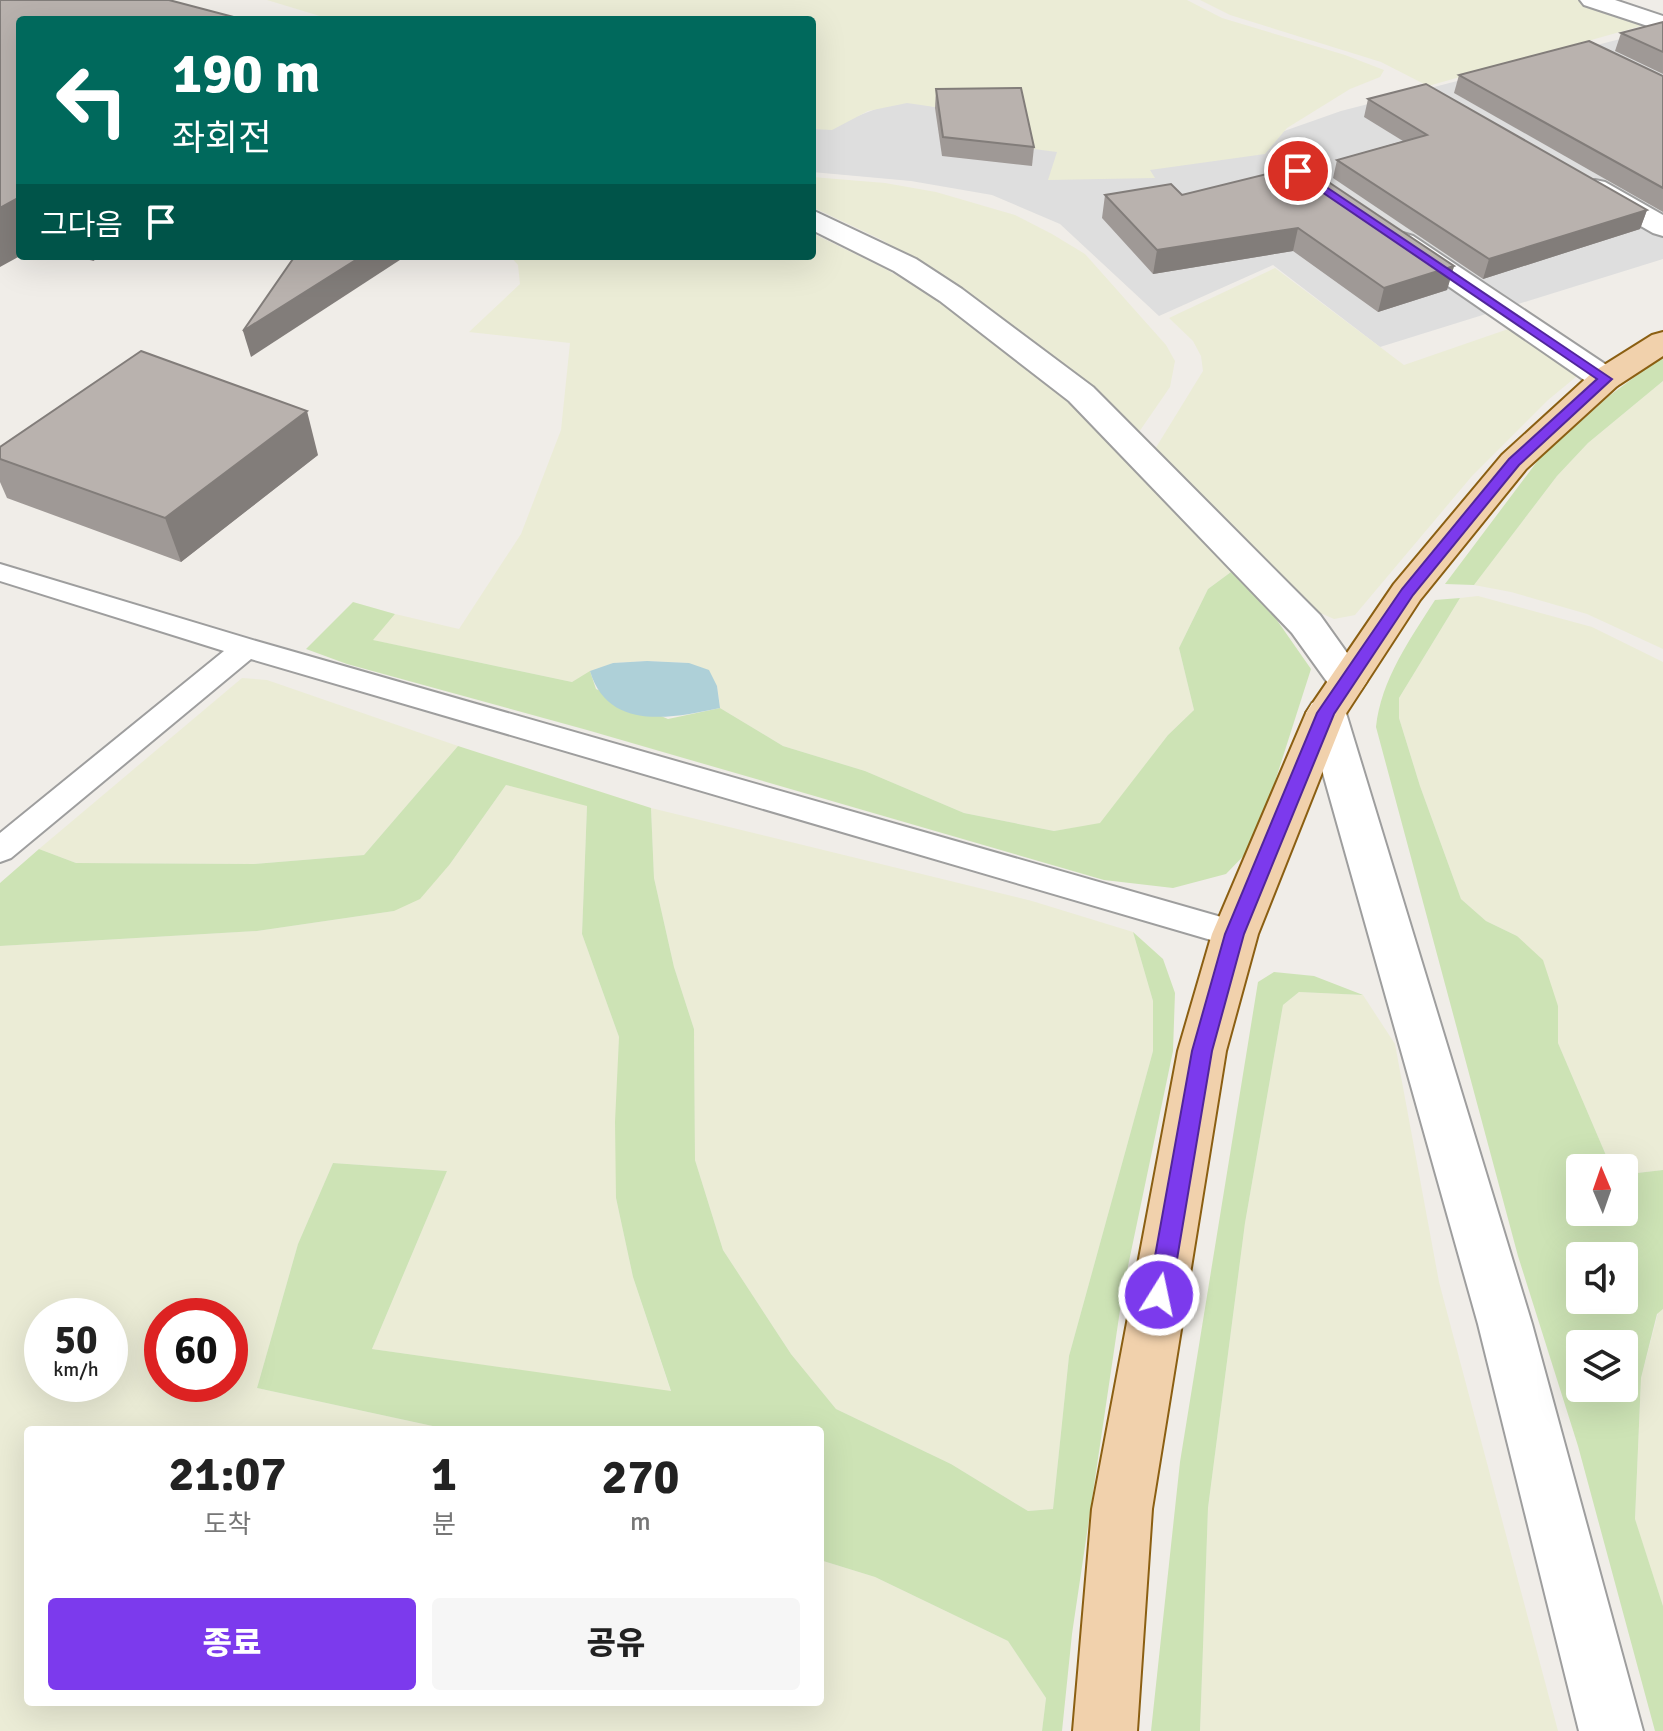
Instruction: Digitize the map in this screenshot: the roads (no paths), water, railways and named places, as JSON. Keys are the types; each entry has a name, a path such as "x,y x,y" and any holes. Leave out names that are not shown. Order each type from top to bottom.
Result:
{"main road":[{"path":"1105,1731 1122,1509 1202,1051 1235,934 1336,697 1407,592 1514,462 1605,379 1663,342"}],"street":[{"path":"1592,0 1663,24"},
{"path":"1571,175 1663,227"},
{"path":"816,221 905,265 951,295 1081,394 1306,624 1336,697 1611,1731"},
{"path":"1375,223 1605,379"}],"lane":[{"path":"0,572 246,648 1235,934"},
{"path":"0,850 246,648"}],"water":[{"path":"613,663 689,663 709,670 717,686 720,708 663,717 627,712 611,704 599,691 590,671"}]}
